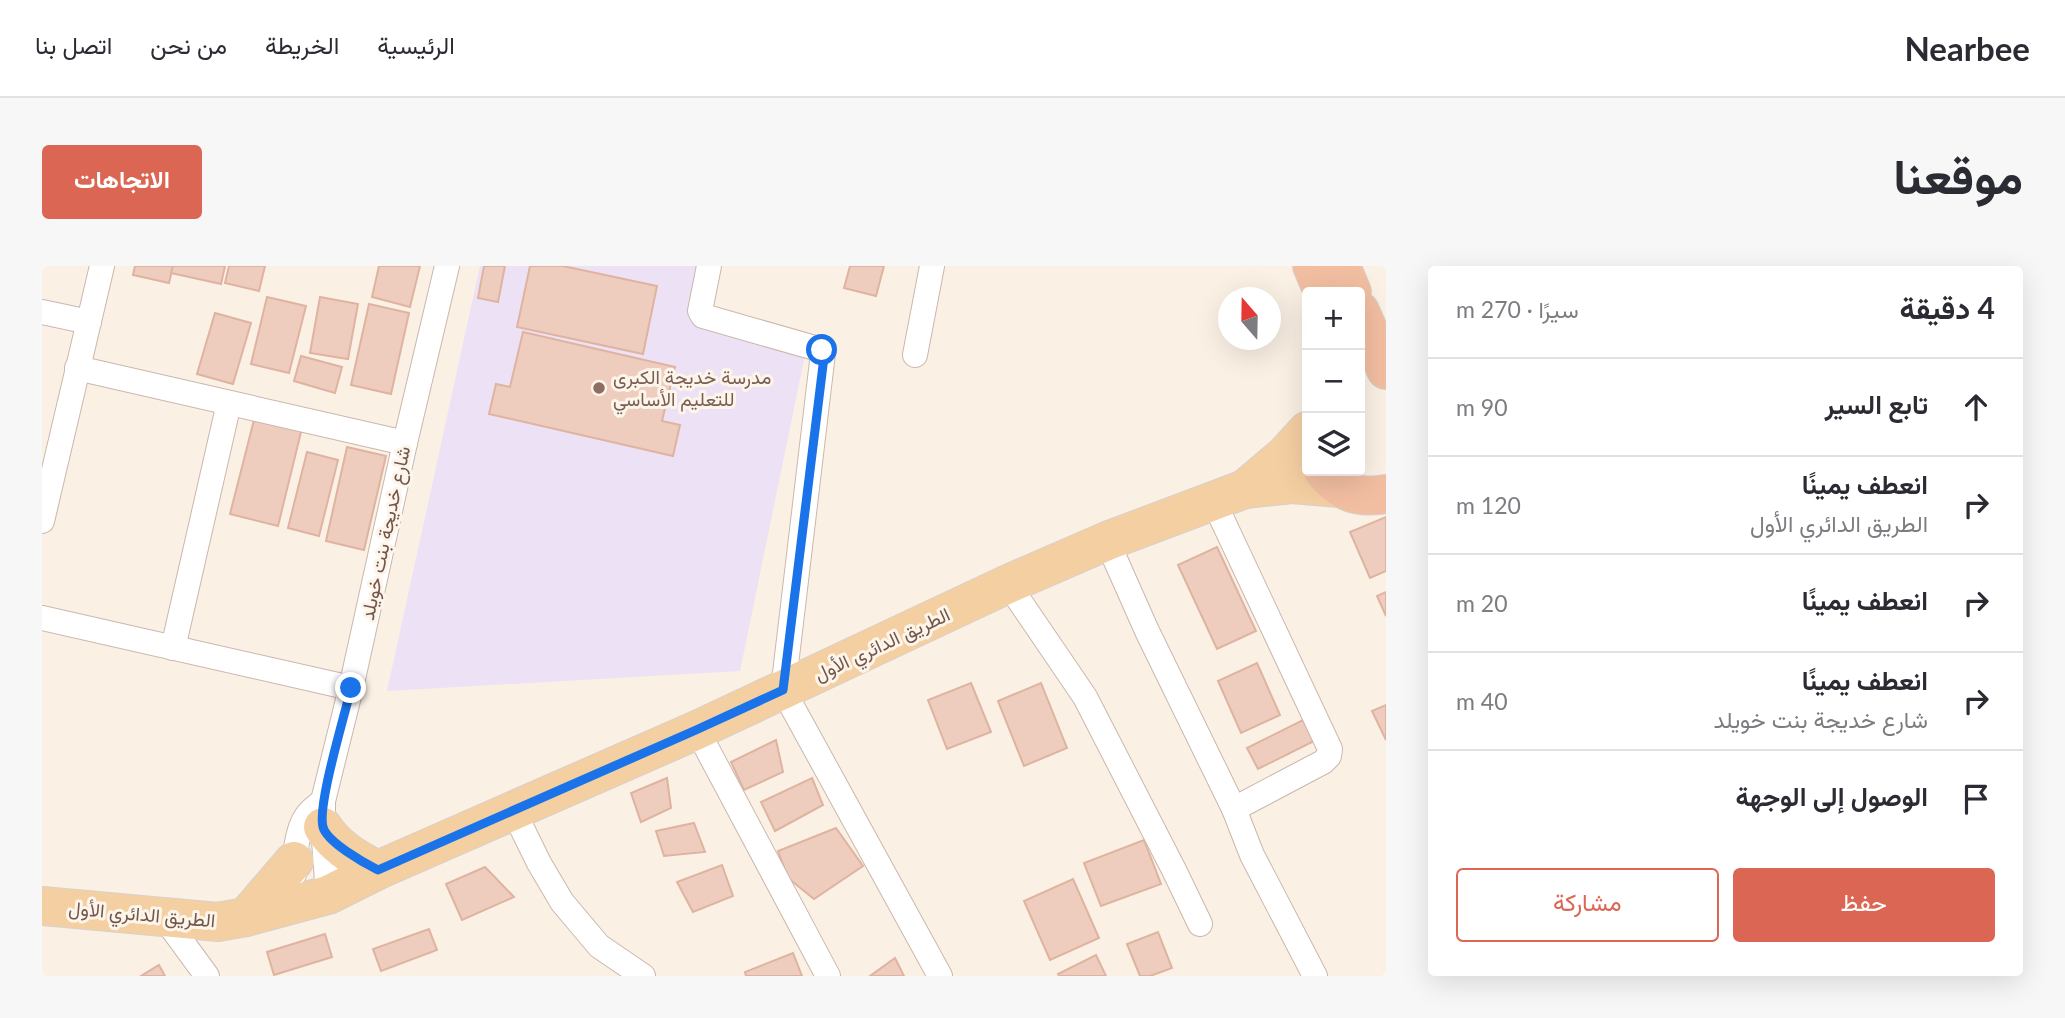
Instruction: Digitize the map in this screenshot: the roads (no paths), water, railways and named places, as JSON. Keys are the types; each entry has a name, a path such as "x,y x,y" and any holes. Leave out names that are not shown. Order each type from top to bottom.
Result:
{"highway":[{"path":"1312,266 1321,287"},
{"path":"1341,266 1350,287"},
{"path":"1365,322 1386,370"},
{"path":"1365,383 1386,386"}],"main road":[{"path":"1229,494 1285,455 1302,436"},
{"path":"1229,494 1292,484 1362,491"},
{"name":"الطريق الدائري الأول","path":"42,906 218,922 314,900 696,730 1008,584 1107,541 1229,494"},
{"path":"323,814 327,834 361,862 378,870"},
{"path":"246,917 294,861"}],"street":[{"path":"42,521 102,266"},
{"name":"شارع خديجة بنت خويلد","path":"323,814 447,266"},
{"path":"709,266 700,311 703,316 822,350 824,357 783,690 940,976"},
{"path":"915,355 932,266"},
{"path":"42,312 89,322"},
{"path":"77,368 405,443"},
{"path":"173,648 229,403"},
{"path":"1229,494 1331,749 1323,762 1234,809"},
{"path":"1107,541 1147,631 1234,809 1252,855 1315,976"},
{"path":"1008,584 1085,697 1200,924"},
{"path":"42,618 351,688"},
{"path":"696,730 828,976"},
{"path":"513,810 538,863 562,902 599,946 643,976"},
{"path":"323,814 314,900 294,874 294,861 305,817 323,814"},
{"path":"163,916 207,976"}],"place":[{"name":"مدرسة خديجة الكبرى للتعليم الأساسي","path":"599,388"}]}
